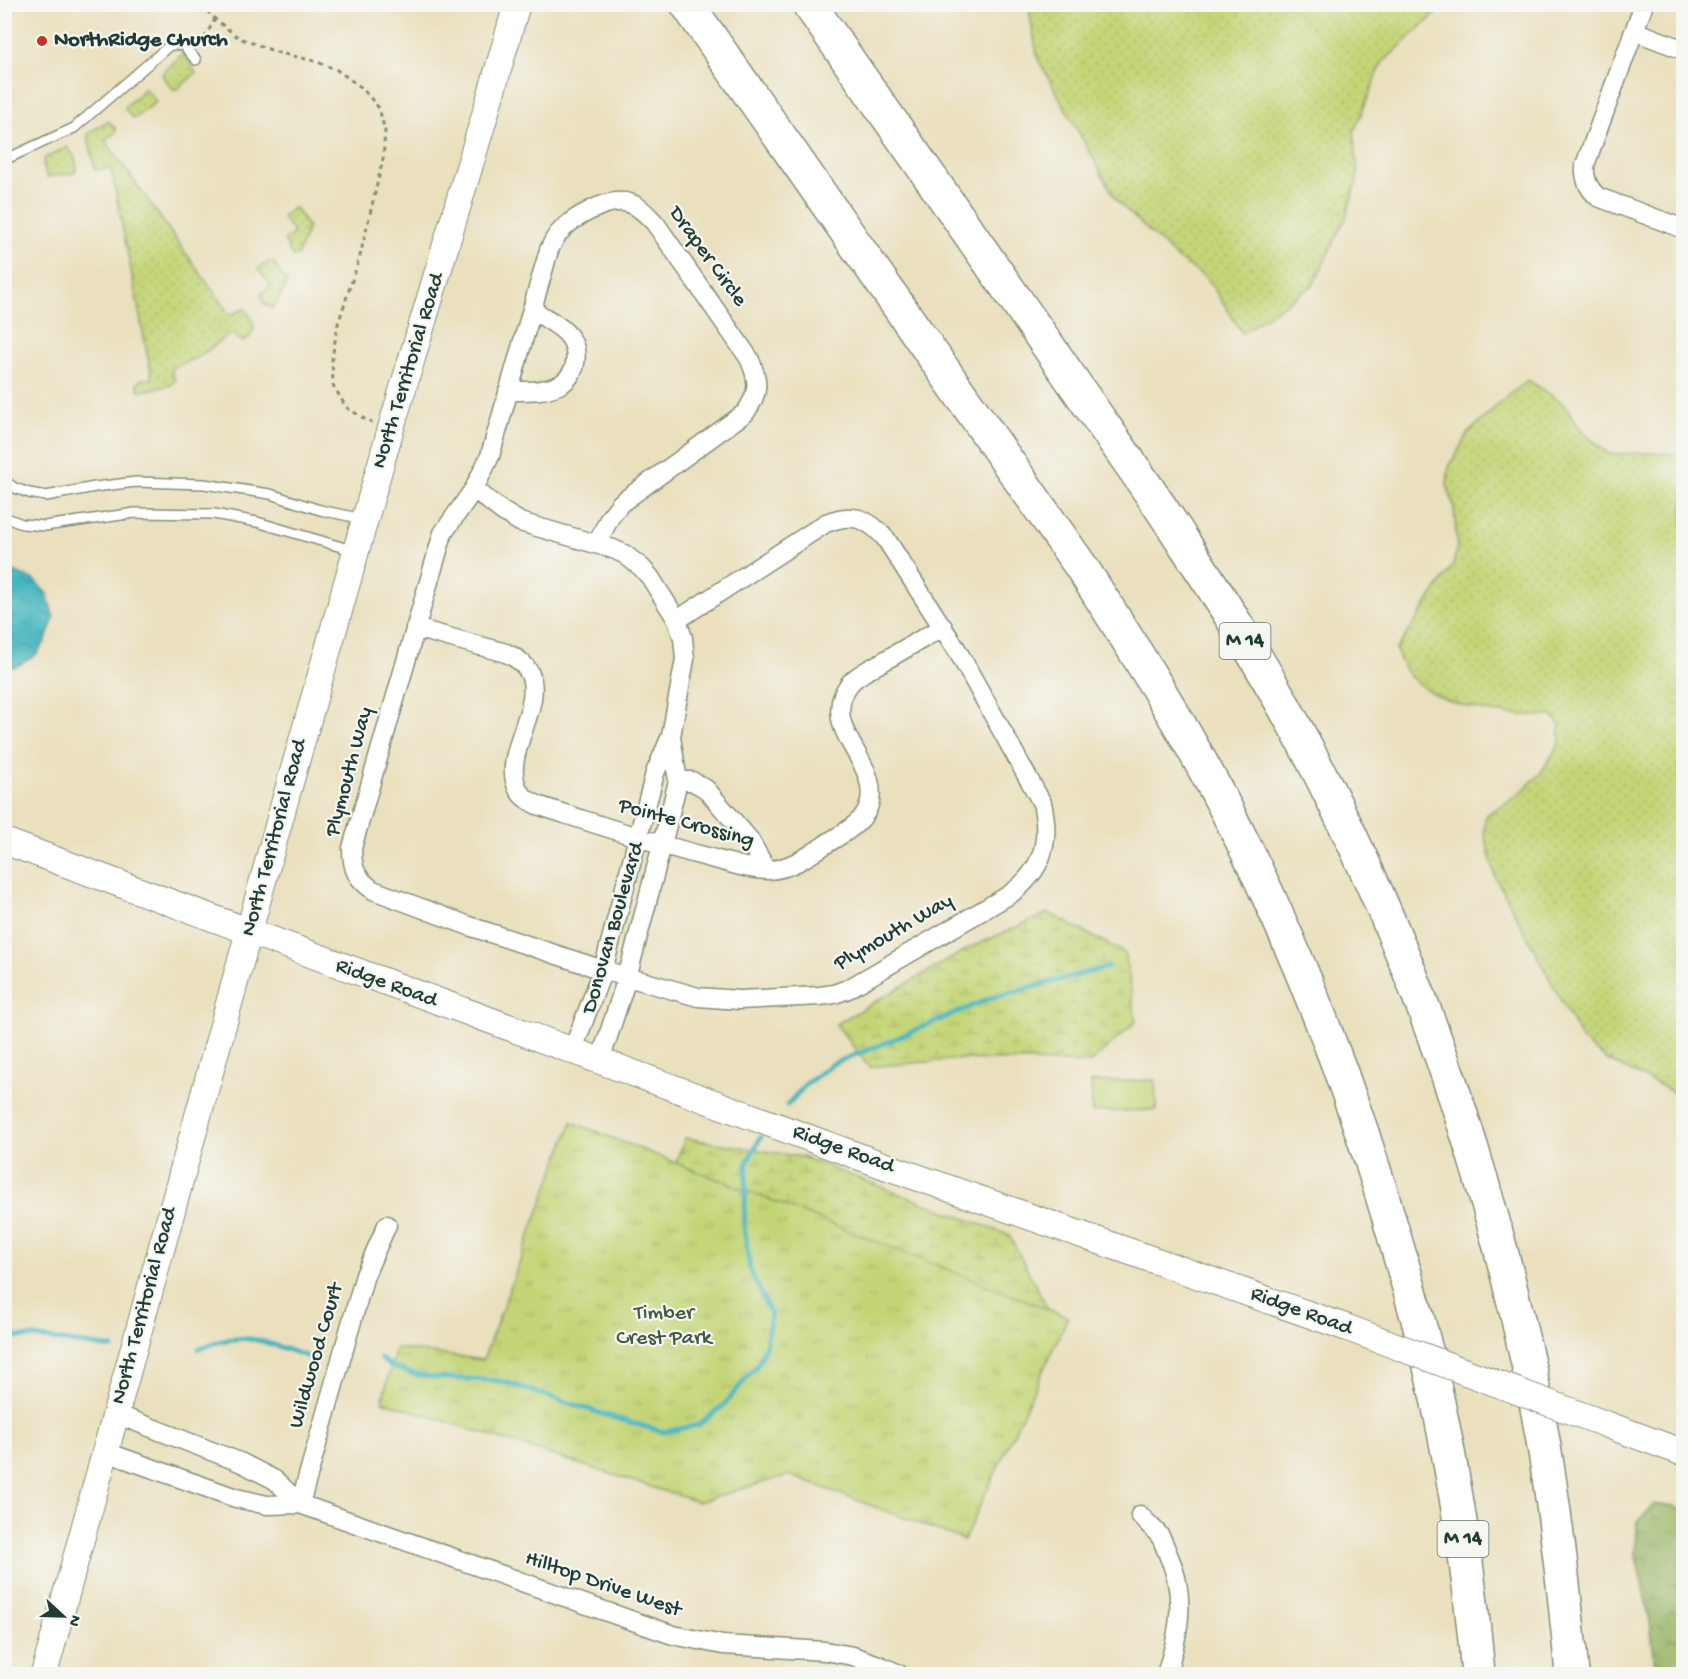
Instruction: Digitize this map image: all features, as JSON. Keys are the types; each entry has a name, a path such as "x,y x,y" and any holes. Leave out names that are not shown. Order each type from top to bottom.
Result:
{"highway":[{"name":"M 14","path":"687,4 1082,568 1183,730 1259,876 1296,957 1349,1092 1384,1199 1407,1282 1433,1378 1459,1513 1474,1624 1478,1674"},
{"name":"M 14","path":"809,4 1183,540 1291,719 1369,877 1404,957 1437,1043 1487,1193 1530,1369 1553,1504 1572,1674"}],"street":[{"name":"North Territorial Road","path":"44,1674 286,797 391,428 517,4"},
{"path":"1644,4 1585,165 1585,174 1589,186 1598,197 1683,229"},
{"path":"1634,31 1683,50"},
{"name":"Draper Circle","path":"474,489 490,456 549,250 560,232 569,224 604,204 629,203 642,210 655,223 749,358 756,372 756,394 745,413 621,503 610,517 597,544"},
{"path":"508,391 545,390 562,384 572,374 577,356 573,340 562,327 532,310"},
{"name":"Donovan Boulevard","path":"474,489 520,522 624,554 650,577 677,620 683,638 685,659 671,736 655,772 603,970 572,1052"},
{"name":"Plymouth Way","path":"474,489 443,533 352,849 352,863 363,883 373,890 472,927 627,978 698,997 740,1000 834,994 848,989 999,901 1027,880 1039,861 1045,844 1046,821 1042,803 957,650 886,539 876,528 849,517 826,523 677,620"},
{"name":"Pointe Crossing","path":"415,628 506,653 522,663 530,674 532,700 513,767 514,780 526,799 537,806 638,838 748,868 766,869 781,868 796,862 849,830 858,822 870,804 872,791 867,773 841,724 840,707 844,693 855,678 943,627"},
{"name":"Donovan Boulevard","path":"600,1061 627,978 678,781 671,736"},
{"path":"678,781 692,782 706,789 749,839 766,869"},
{"name":"Ridge Road","path":"4,841 572,1052 898,1170 1345,1327 1683,1453"},
{"name":"Wildwood Court","path":"300,1504 365,1275 387,1225"},
{"name":"Hilltop Drive West","path":"116,1414 242,1463 275,1480 300,1504"},
{"name":"Hilltop Drive West","path":"106,1452 236,1498 267,1505 300,1504 673,1635 723,1645 825,1651 853,1656 899,1674"},
{"path":"1140,1515 1161,1537 1174,1566 1179,1585 1178,1630 1166,1674"}],"lane":[{"path":"4,160 74,128 170,45 183,45 196,60"},
{"path":"4,481 22,491 46,496 136,482 204,484 270,494 320,510 365,519"},
{"path":"4,517 22,524 45,526 135,513 214,514 257,522 356,551"}],"path":[{"path":"201,4 214,19 239,38 279,53 315,61 337,70 362,88 379,108 385,131 383,159 360,256 338,324 332,358 333,385 346,407 366,420 391,428"},
{"path":"196,60 200,45 214,19"}],"green space":[{"path":"1028,4 1445,5 1382,63 1354,132 1358,176 1346,217 1313,285 1242,333 1208,279 1177,258 1117,201 1038,59"},
{"path":"183,55 196,73 177,89 173,89 163,77 163,72"},
{"path":"144,89 156,102 133,118 125,107"},
{"path":"108,121 116,132 105,140 230,315 245,308 254,324 251,335 245,341 242,342 232,333 198,357 171,368 175,380 171,385 143,391 139,390 137,384 140,380 152,378 111,168 95,169 88,136 90,132"},
{"path":"67,147 75,159 75,173 47,177 43,165 45,158"},
{"path":"293,208 308,227 298,255 293,257 285,240 294,233 282,217"},
{"path":"268,262 273,262 287,282 277,303 272,308 265,305 262,296 262,293 271,286 258,269"},
{"path":"1528,380 1563,403 1584,433 1609,454 1683,454 1683,1098 1607,1060 1582,1040 1495,876 1484,833 1486,815 1517,796 1540,774 1560,743 1560,725 1552,716 1495,712 1456,703 1438,696 1408,674 1396,650 1453,565 1457,547 1454,507 1447,485 1449,467 1468,433"},
{"path":"1048,913 1125,953 1136,1022 1090,1063 961,1059 869,1067 836,1024 969,948"},
{"path":"1155,1080 1156,1110 1092,1112 1091,1082"},
{"name":"Timber Crest Park","path":"572,1122 1068,1317 964,1540 789,1475 698,1502 382,1401 396,1348 483,1360"},
{"path":"685,1138 802,1157 1009,1235 1055,1322 953,1509 599,1387"},
{"path":"1655,1504 1675,1507 1683,1511 1683,1674 1656,1674 1650,1622 1636,1556 1637,1522"}],"water":[{"path":"5,567 34,580 47,594 54,618 45,642 35,656 15,667 5,667"}],"waterway":[{"path":"787,1105 806,1084 832,1064 991,998 1108,967"},
{"path":"380,1358 394,1367 422,1376 505,1382 664,1432 698,1425 724,1405 758,1364 766,1344 771,1315 750,1270 744,1226 747,1162 761,1137"},
{"path":"4,1337 35,1337 113,1348"},
{"path":"199,1349 216,1342 244,1338 269,1343 312,1358"}],"place":[{"name":"NorthRidge Church","path":"42,41"}]}
